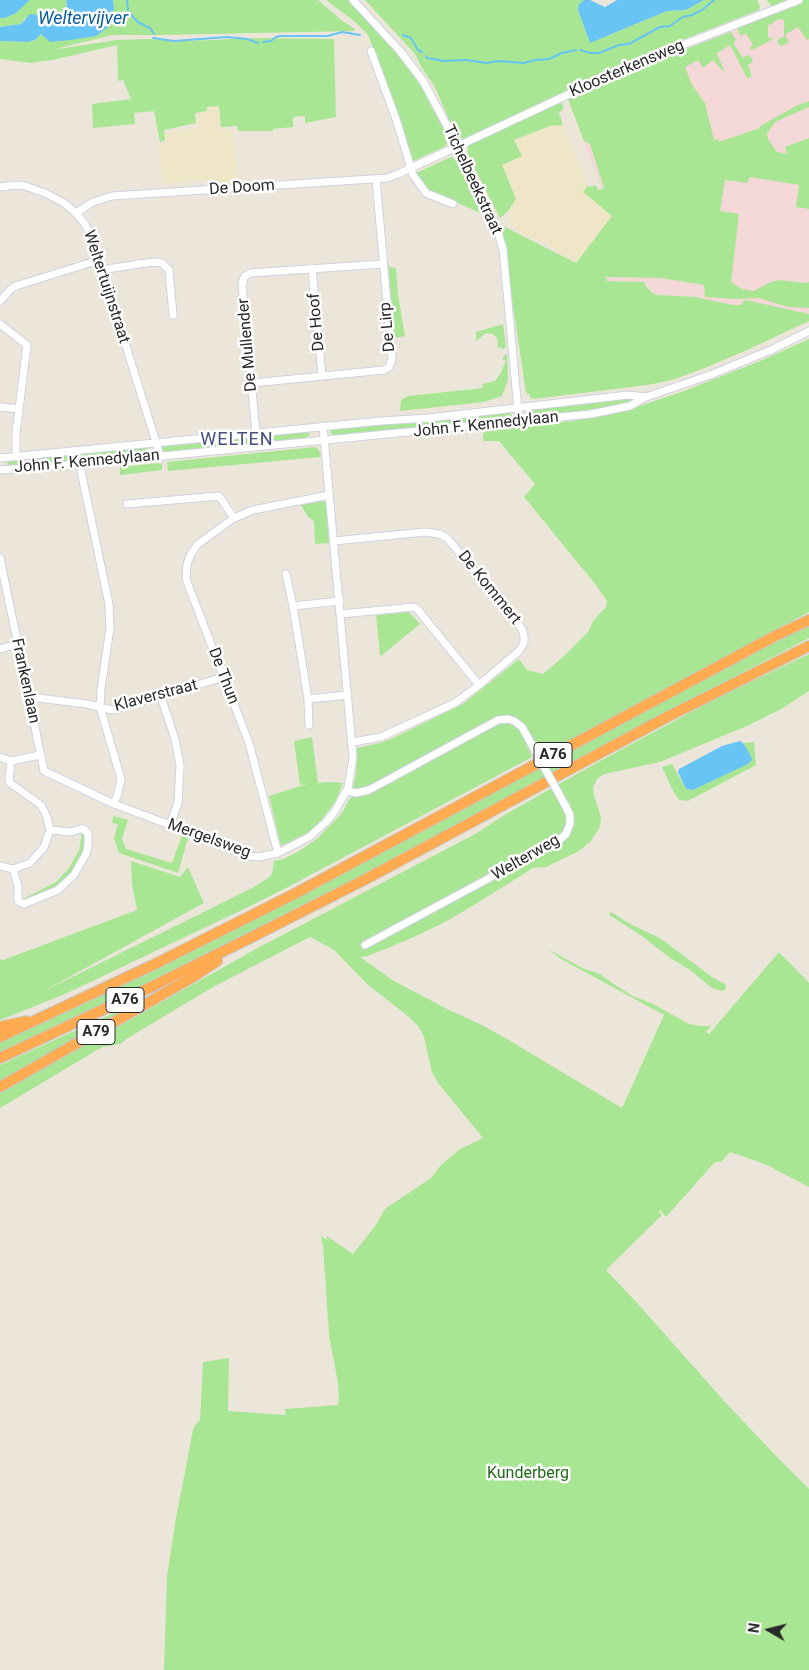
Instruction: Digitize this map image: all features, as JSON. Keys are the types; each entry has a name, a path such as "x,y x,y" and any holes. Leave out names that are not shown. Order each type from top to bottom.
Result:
{"highway":[{"name":"A76","path":"0,1037 157,963 331,876 775,636 809,620"},
{"name":"A76","path":"0,1058 248,940 368,878 665,718 809,646"},
{"name":"A79","path":"0,1087 193,977 248,940"},
{"name":"A76","path":"0,1027 46,1016"}],"street":[{"name":"Tichelbeekstraat","path":"353,0 421,77 490,212 503,248 519,421"},
{"name":"Kloosterkensweg","path":"458,147 602,79 680,46 800,0"},
{"path":"371,51 396,119 410,169 426,193 453,204"},
{"name":"De Doom","path":"76,213 93,202 112,196 387,178 458,147"},
{"name":"De Lirp","path":"252,383 384,370 390,364 392,359 376,179"},
{"name":"Weltertuijnstraat","path":"0,187 16,185 32,188 56,198 76,213 85,224 93,240 160,455"},
{"path":"0,301 16,286 99,260"},
{"path":"102,270 156,262 162,263 169,270 173,315"},
{"name":"De Mullender","path":"256,433 242,284 244,277 250,273 383,264"},
{"name":"De Hoof","path":"312,268 322,376"},
{"path":"0,324 27,344 16,433 16,455"},
{"name":"John F. Kennedylaan","path":"0,470 81,464 591,414 630,406 646,397 710,375 809,332"},
{"name":"John F. Kennedylaan","path":"0,458 323,426 429,418 628,395 646,397"},
{"path":"0,407 19,409"},
{"path":"323,426 324,440"},
{"name":"Mergelsweg","path":"47,774 114,804 249,856 259,857 278,853 300,842 319,829 335,811 347,791 352,772 353,742 324,440"},
{"path":"81,464 109,604 110,628 100,707 121,779 114,804"},
{"name":"De Thun","path":"278,853 249,743 186,579 186,569 191,554 198,544 234,518 253,510 329,495"},
{"path":"127,504 219,496 234,518"},
{"name":"De Kommert","path":"334,541 425,532 439,534 447,538 524,632 524,642 519,651 479,685 454,702 381,737 353,742"},
{"name":"Frankenlaan","path":"0,558 43,769 47,774"},
{"path":"286,574 308,699 309,725"},
{"path":"293,606 340,601"},
{"path":"341,614 414,607 479,685"},
{"path":"0,649 17,644"},
{"name":"Klaverstraat","path":"29,699 38,698 112,710 224,678"},
{"path":"308,699 348,695"},
{"path":"161,697 175,739 180,765 178,802 170,824"},
{"name":"Welterweg","path":"347,791 356,793 369,790 498,720 508,719 522,727 570,815 570,824 566,834 561,839 365,945"},
{"path":"0,757 12,760 40,755"},
{"path":"0,866 13,868 34,860 44,847 50,830 47,816 41,805 10,784 12,760"},
{"path":"13,868 18,886 18,901 24,904 58,890 74,875 86,854 88,834 84,829 71,832 50,830"}],"shaded area":[{"path":"809,1 809,314 745,300 741,305 733,305 695,297 654,294 644,282 606,281 601,276 612,216 568,99 631,71"},
{"path":"218,107 222,130 232,129 238,183 204,180 163,184 158,145 166,143 165,132 196,128 196,130 199,130 196,113 207,112 207,108"},
{"path":"563,125 588,185 583,192 612,216 575,264 545,243 523,234 507,220 512,213 508,211 505,204 497,162 514,140 550,126"}],"green space":[{"path":"30,0 66,0 67,6 63,18 58,21 49,21 38,15 24,19 21,24 0,27 0,18 5,18"},
{"path":"113,0 318,0 341,20 355,29 354,31 113,35 51,50 117,40 334,39 336,117 305,123 305,116 293,117 293,127 273,129 273,131 238,131 237,126 221,127 219,106 207,107 207,111 195,113 196,123 164,130 165,140 160,142 154,111 134,113 135,124 93,128 92,104 131,99 123,80 118,81 117,45 31,63 0,59 0,41 28,42 35,40 41,34 114,9"},
{"path":"326,0 349,0 397,54 421,86 446,134 444,136 447,144 444,147 411,162 384,76 368,35 354,21"},
{"path":"365,0 584,0 579,4 578,10 590,43 667,11 686,10 704,0 757,0 760,6 759,10 649,53 463,139 455,134 435,87 415,54"},
{"path":"767,0 809,0 809,39 807,40 798,27 785,35 789,42 781,46 777,43 779,38 784,37 784,20 779,19 773,22 773,24 768,25 768,38 773,39 752,50 749,48 753,45 746,33 741,36 738,27 776,13"},
{"path":"731,32 736,40 733,43 743,58 747,55 751,57 753,62 748,65 752,77 747,78 730,45 717,53 725,73 713,60 703,68 698,60 685,67 692,85 705,103 714,140 719,139 719,142 760,128 760,126 798,105 809,101 809,107 775,122 767,134 768,139 777,152 787,154 785,147 809,138 809,209 796,207 799,185 750,177 747,183 725,180 720,211 739,214 731,282 742,289 754,291 771,282 780,280 809,282 809,308 788,307 759,298 705,297 704,285 661,278 604,277 607,279 606,281 644,282 649,290 659,295 695,297 733,305 741,305 745,300 809,314 809,321 747,350 672,380 648,385 532,399 526,393 502,232 503,226 576,263 612,216 583,192 588,185 589,187 596,185 598,190 604,188 590,144 584,141 568,99 608,80"},
{"path":"561,102 564,108 559,113 563,125 550,126 514,140 522,156 502,165 516,199 508,211 500,218 468,155 468,145"},
{"path":"451,157 458,161 487,216 426,189 416,173"},
{"path":"388,264 390,267 396,268 398,295 405,336 395,338"},
{"path":"503,324 506,347 503,349 498,347 497,338 493,334 486,333 476,341 476,332"},
{"path":"809,339 809,612 542,755 527,728 520,720 512,716 503,716 367,790 353,788 356,774 357,748 391,739 463,704 519,659 527,670 543,674 588,632 593,621 606,607 607,601 596,585 524,497 535,484 499,441 483,441 483,434 486,430 572,421 631,409 684,391"},
{"path":"506,354 508,380 502,396 484,402 400,411 401,400 408,396 483,388 482,384 495,381 500,374 506,361 502,359"},
{"path":"637,397 637,399 612,406 566,414 531,416 529,413 534,409"},
{"path":"509,412 512,415 509,419 334,436 330,432 333,428"},
{"path":"308,431 310,434 306,438 164,452 160,448 161,446"},
{"path":"147,447 148,450 145,455 8,467 7,458"},
{"path":"316,447 321,457 168,471 167,462"},
{"path":"162,464 162,470 120,475 120,467"},
{"path":"322,501 326,503 331,543 315,544 314,521 308,517 301,505"},
{"path":"409,612 420,624 381,656 376,615"},
{"path":"809,625 809,638 638,727 429,842 277,921 0,1054 0,1041 255,918 389,849 682,690"},
{"name":"Kunderberg","path":"809,654 809,691 783,708 747,726 660,762 604,774 597,779 593,788 601,817 600,827 590,842 579,851 546,867 533,868 445,922 368,956 360,957 394,981 482,1025 622,1108 664,1015 561,959 548,949 582,968 600,974 633,996 653,1004 689,1024 711,1026 706,1032 709,1034 779,952 809,983 809,1187 765,1164 730,1152 721,1162 715,1162 666,1217 660,1210 659,1212 662,1215 607,1271 725,1402 809,1489 809,1670 164,1670 167,1576 193,1430 200,1420 203,1362 229,1358 228,1411 286,1415 285,1409 338,1405 338,1383 329,1335 321,1236 327,1240 327,1236 353,1254 376,1225 385,1209 431,1178 441,1165 460,1149 483,1138 438,1083 432,1072 424,1037 419,1027 367,984 334,950 310,937 213,987 120,1044 103,1047 92,1053 0,1108 0,1093 254,950 477,833 506,814 591,766 715,699"},
{"path":"500,723 508,723 516,727 522,734 532,757 242,910 65,994 0,1020 0,959 3,960 137,910 132,884 131,861 180,877 188,867 204,903 42,992 254,887 272,874 274,861 284,859 319,837 342,813 350,798 373,792"},
{"path":"312,737 318,783 343,783 335,802 319,823 309,832 281,846 269,796 307,784 300,785 294,741"},
{"path":"754,742 756,765 688,801 679,800 662,767 672,764 686,789 693,790 714,780 751,756 743,743"},
{"path":"113,816 128,820 122,839 126,849 172,863 183,833 189,835 178,873 119,853 114,838 118,824 112,823"},
{"path":"82,832 87,837 81,861 73,872 62,883 25,902 21,900 56,882 69,868 79,850"},
{"path":"611,912 632,925 660,938 712,977 725,984 725,990 712,988 690,970 611,916 609,914"},
{"path":"162,991 0,1084 0,1065"}],"water":[{"name":"Weltervijver","path":"0,0 30,0 16,13 0,18"},
{"name":"Weltervijver","path":"66,0 113,0 114,9 111,25 96,36 70,40 50,42 41,34 35,40 28,42 0,41 0,27 21,24 30,14 38,15 49,21 57,21 63,18 67,6"},
{"path":"584,0 590,0 605,7 617,0 704,0 686,10 667,11 590,43 578,10 579,4"},
{"path":"740,741 751,756 752,760 748,764 693,790 686,789 678,772 679,769 722,746"}],"waterway":[{"path":"127,0 128,11 138,22 150,28 154,34"},
{"path":"580,50 599,53 619,45 629,44 660,27 670,26 683,17 702,10 714,0"},
{"path":"263,42 271,41 280,36 328,36 342,32 360,35"},
{"path":"403,35 411,38 418,50 422,52"},
{"path":"153,38 174,41 227,37 247,39 258,43"},
{"path":"426,56 427,58 444,61 466,60 487,63 498,61 524,63 549,59 562,53 576,50"}],"district":[{"name":"WELTEN","path":"237,440"}]}
